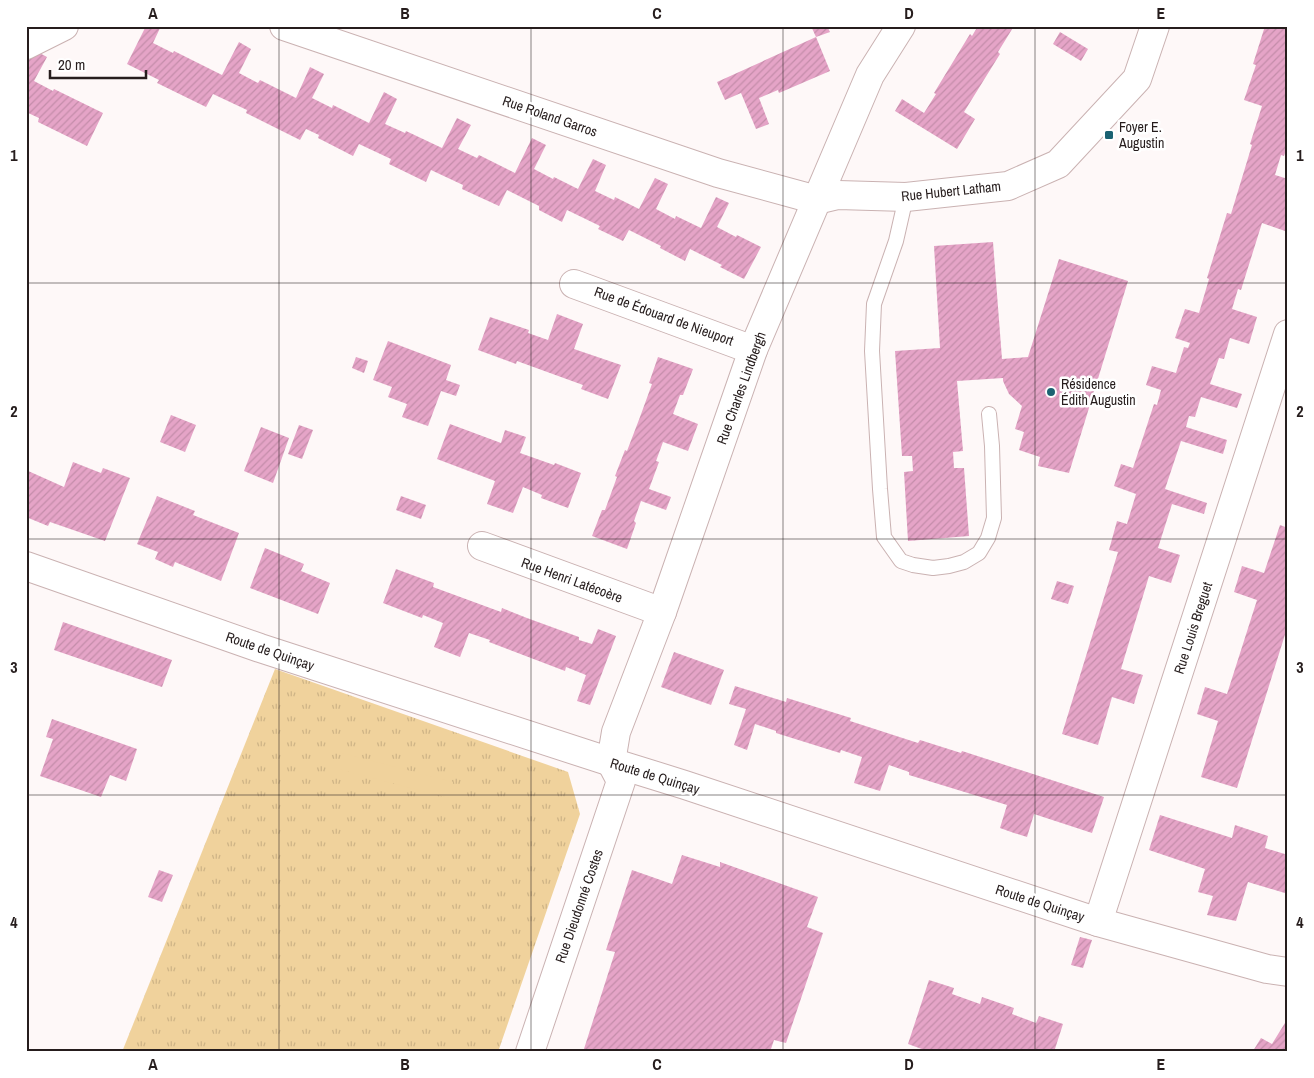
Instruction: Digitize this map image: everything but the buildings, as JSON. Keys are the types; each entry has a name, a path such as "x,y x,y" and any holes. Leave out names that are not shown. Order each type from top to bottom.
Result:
{"street":[{"path":"26,45 64,26"},
{"name":"Rue Roland Garros","path":"284,26 718,173 817,200"},
{"name":"Rue Charles Lindbergh","path":"611,762 616,732 662,612 753,350 870,75 901,26"},
{"name":"Rue Hubert Latham","path":"817,200 838,195 906,197 1008,186 1058,164 1137,79 1155,26"},
{"name":"Rue de Édouard de Nieuport","path":"574,284 753,350"},
{"name":"Rue Louis Breguet","path":"1098,922 1288,334"},
{"name":"Rue Henri Latécoère","path":"482,546 662,612"},
{"name":"Route de Quinçay","path":"26,566 268,651 685,785 1098,922 1267,969 1288,972"},
{"name":"Rue Dieudonné Costes","path":"530,1052 621,781 611,762"}],"lane":[{"path":"906,197 896,241 874,304 872,351 884,537 901,561 933,568 949,566 964,562 979,553 988,538 994,518 989,414"}],"green space":[{"path":"275,669 568,772 580,814 498,1052 122,1052"},
{"path":"342,753 453,782 449,798 338,769"}],"place":[{"name":"Foyer E. Augustin","path":"1109,135"},
{"name":"Résidence Édith Augustin","path":"1051,392"}]}
